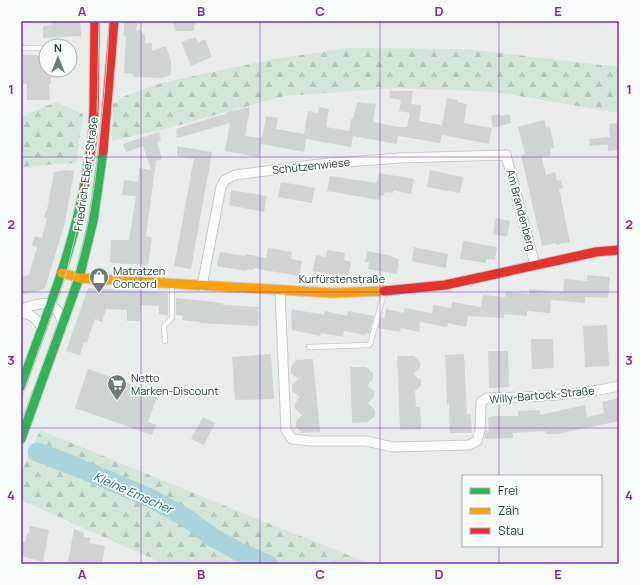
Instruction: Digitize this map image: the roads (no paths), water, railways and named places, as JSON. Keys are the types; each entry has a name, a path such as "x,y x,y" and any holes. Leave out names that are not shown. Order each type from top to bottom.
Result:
{"main road":[{"name":"Friedrich-Ebert-Straße","path":"21,386 62,273 80,206 90,160 95,112 95,21"},
{"name":"Friedrich-Ebert-Straße","path":"21,439 79,278 93,221 102,161 114,21"},
{"name":"Kurfürstenstraße","path":"62,273 79,278 280,291 333,293 384,291 445,285 596,252 619,250"}],"street":[{"name":"Am Brandenberg","path":"506,155 535,265"},
{"name":"Schützenwiese","path":"202,286 221,187 225,180 235,176 320,164 399,158 506,155"},
{"name":"Willy-Bartock-Straße","path":"280,291 286,430 292,439 310,441 366,441 393,447 469,445 477,441 480,430 481,402 487,398 588,392 619,386"},
{"path":"21,309 42,304 50,304 58,311 63,324"},
{"path":"21,312 31,315 42,327"}],"lane":[{"path":"21,48 38,48"},
{"path":"165,341 164,326 172,318 172,284"},
{"path":"309,347 369,345 384,291"}],"waterway":[{"name":"Kleine Emscher","path":"37,452 150,498 188,519 212,537 241,553 268,564"}],"tram line":[{"path":"97,113 99,21"},
{"path":"21,422 67,298 88,223 98,157 106,73 109,21"},
{"path":"21,399 66,274 86,192 94,139"}],"place":[{"name":"Matratzen Concord","path":"99,294"},
{"name":"Netto Marken-Discount","path":"117,401"}]}
